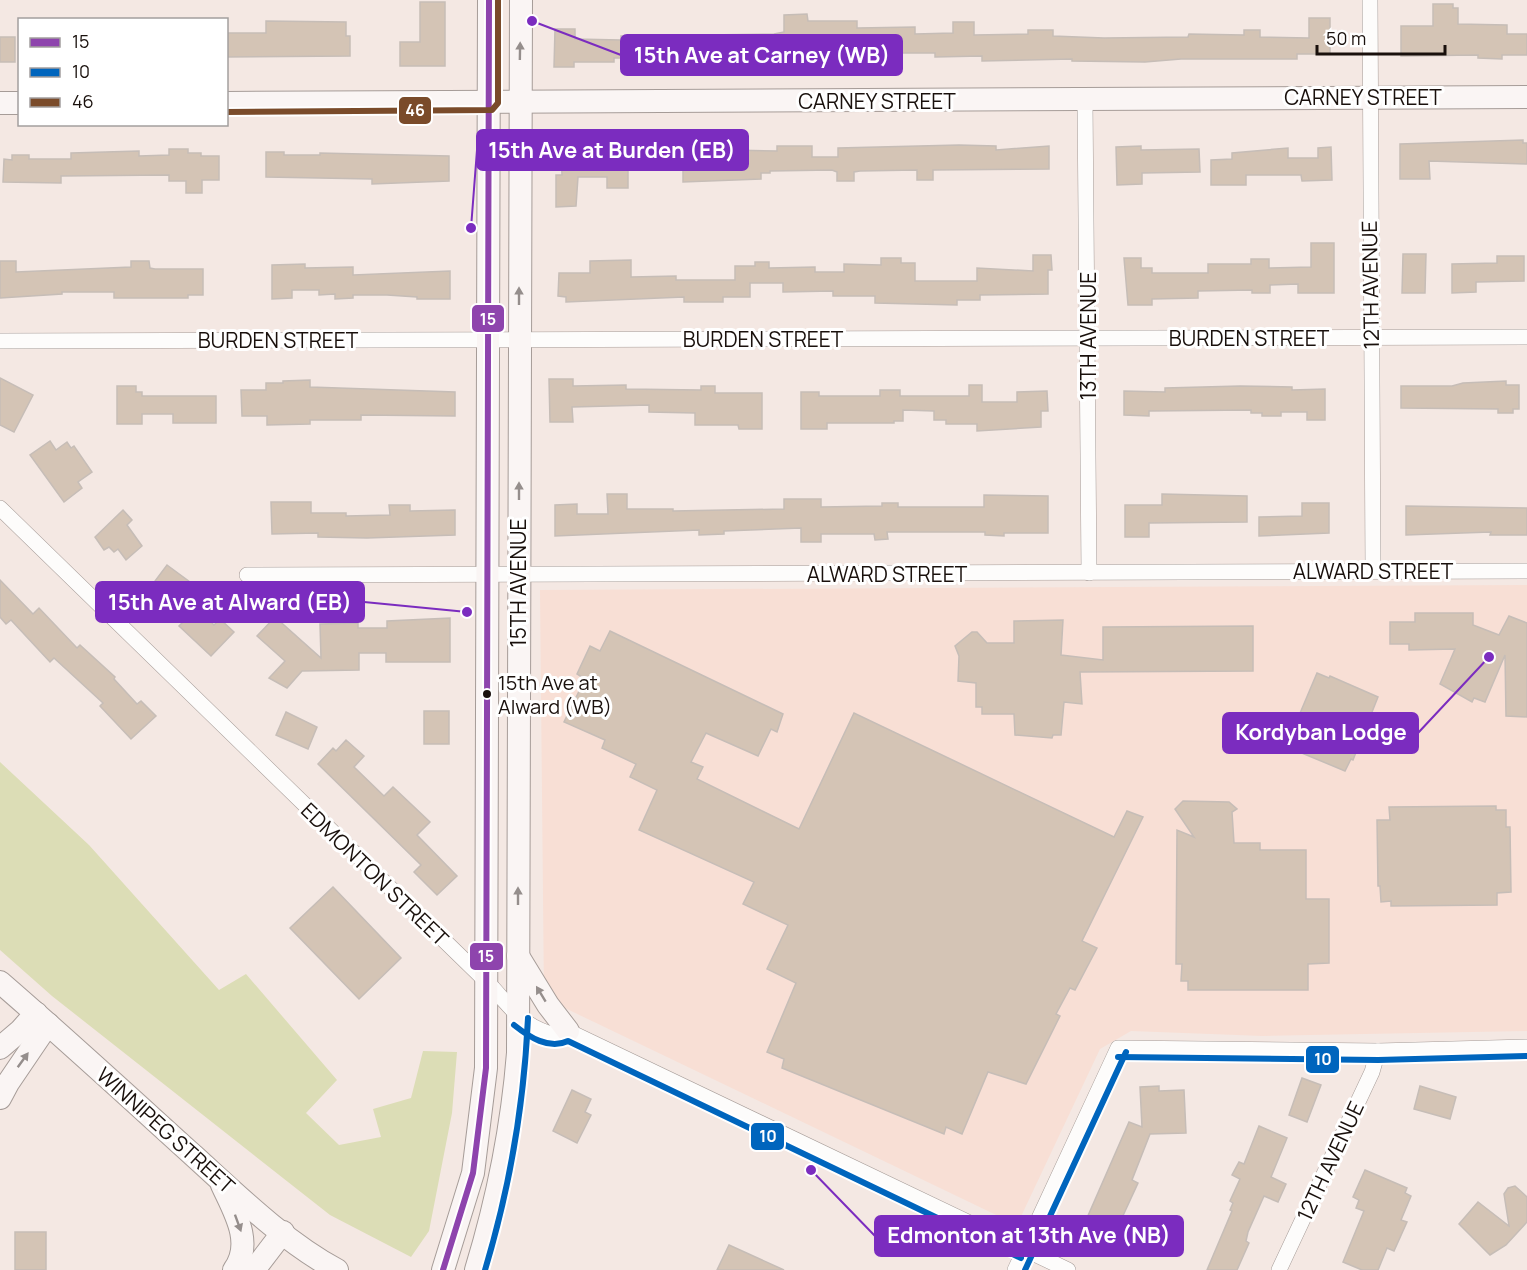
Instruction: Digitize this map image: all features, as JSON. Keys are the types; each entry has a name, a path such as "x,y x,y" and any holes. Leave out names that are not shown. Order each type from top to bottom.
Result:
{"main road":[{"name":"15TH AVENUE","path":"445,1264 473,1173 486,1068 489,0"},
{"name":"15TH AVENUE","path":"476,1270 501,1184 511,1127 519,1017 517,955 521,0"},
{"name":"CARNEY STREET","path":"228,103 1527,97"},
{"path":"0,104 18,103"},
{"path":"517,955 548,1005 568,1030"},
{"name":"WINNIPEG STREET","path":"0,982 219,1178 283,1232 321,1261 337,1270"},
{"path":"0,1048 21,1030 42,1018"},
{"path":"0,1098 42,1018"},
{"path":"219,1178 242,1232 240,1257 234,1270"},
{"path":"254,1270 283,1232"}],"street":[{"name":"12TH AVENUE","path":"1370,0 1373,571"},
{"name":"13TH AVENUE","path":"1085,100 1089,573"},
{"name":"BURDEN STREET","path":"0,341 1527,337"},
{"name":"EDMONTON STREET","path":"0,508 519,1017 534,1029 557,1036 568,1030 1068,1270"},
{"name":"ALWARD STREET","path":"247,575 1527,570"},
{"path":"1015,1270 1118,1048 1378,1051 1527,1047"},
{"name":"12TH AVENUE","path":"1279,1270 1372,1072 1378,1051"}],"shaded area":[{"path":"1527,585 1527,1031 1263,1036 1131,1031 1100,1049 1017,1225 544,998 540,590"}],"green space":[{"path":"0,762 89,845 219,990 246,974 337,1080 306,1113 339,1145 381,1137 373,1109 411,1098 423,1051 457,1052 452,1113 429,1231 411,1257 330,1215 52,996 0,950"}],"building":[{"path":"420,2 445,2 445,66 400,66 400,42 420,42"},
{"path":"1433,4 1453,4 1453,8 1458,8 1458,24 1507,25 1507,34 1527,34 1527,55 1502,55 1502,59 1478,58 1478,55 1401,56 1401,26 1433,26"},
{"path":"807,14 808,21 857,21 857,28 915,27 915,34 953,33 953,22 974,22 974,35 1028,34 1028,30 1053,30 1053,36 1104,38 1188,37 1189,34 1244,35 1244,30 1260,30 1260,37 1309,38 1309,18 1330,18 1330,54 1297,54 1297,59 1181,59 1145,62 1072,61 1072,59 982,61 982,56 935,57 935,53 808,53 809,56 701,61 700,55 651,55 651,58 614,58 614,62 574,62 574,67 554,67 555,29 575,29 575,39 621,40 621,36 774,34 784,32 784,15"},
{"path":"266,21 346,22 346,36 350,36 350,56 228,57 228,33 266,33"},
{"path":"0,37 15,37 15,62 0,62"},
{"path":"1523,140 1523,143 1527,143 1527,164 1429,161 1430,179 1400,179 1400,144"},
{"path":"777,146 812,146 812,157 838,157 838,148 996,146 996,150 1049,146 1049,169 933,170 933,180 917,180 917,170 860,171 854,172 854,181 837,181 837,172 832,170 770,171 770,173 761,173 761,179 683,182 683,157 726,157 730,156 730,150 777,151"},
{"path":"1141,146 1141,150 1199,149 1200,172 1142,173 1142,184 1117,185 1116,147"},
{"path":"1331,147 1332,180 1302,181 1301,175 1246,175 1246,185 1211,185 1211,160 1232,159 1232,153 1288,148 1288,158 1318,158 1318,148"},
{"path":"169,149 188,149 188,153 201,153 201,156 219,156 219,180 202,180 202,193 186,193 186,181 169,181 169,175 61,176 61,183 3,182 4,159 12,160 12,155 29,155 29,159 71,159 71,153 139,151 139,156 169,155"},
{"path":"561,151 628,151 628,188 607,188 607,177 578,177 576,206 556,207 556,175 562,175"},
{"path":"266,152 284,152 284,155 320,155 320,153 449,156 449,181 372,184 372,179 266,177"},
{"path":"1311,243 1334,243 1334,293 1298,293 1298,284 1270,285 1270,293 1252,293 1252,290 1198,291 1198,298 1152,299 1152,305 1128,305 1124,258 1141,258 1141,268 1152,268 1152,273 1208,273 1208,264 1251,264 1251,259 1269,259 1269,268 1311,267"},
{"path":"1403,254 1426,254 1425,293 1402,293"},
{"path":"1033,255 1051,255 1052,270 1048,270 1048,294 980,295 980,300 957,300 957,305 875,303 875,296 833,296 833,291 783,292 783,283 750,283 750,297 723,297 723,302 684,302 684,297 566,302 566,297 558,296 559,273 590,273 590,261 631,260 631,277 676,276 676,280 735,280 735,266 755,266 755,262 769,262 769,268 815,267 815,272 844,272 844,264 881,265 881,258 901,258 901,263 915,263 915,281 977,281 977,268 1033,271"},
{"path":"1497,256 1524,256 1524,281 1476,282 1476,292 1452,293 1452,264 1497,263"},
{"path":"0,261 16,261 16,272 131,267 131,261 149,261 150,268 155,269 203,269 203,295 188,295 188,298 114,298 114,292 62,292 62,294 0,298"},
{"path":"305,264 305,268 353,267 353,275 450,271 450,299 353,295 353,298 335,299 335,294 319,295 319,290 292,290 292,298 272,299 272,265"},
{"path":"0,378 33,395 14,432 0,425"},
{"path":"549,379 573,379 573,386 626,385 626,389 701,390 701,386 715,386 715,393 762,393 762,429 739,429 738,425 695,425 695,413 649,412 649,405 572,407 573,422 550,422"},
{"path":"310,380 310,387 455,392 455,416 361,415 361,420 310,420 310,424 267,425 267,416 242,416 241,390 266,390 266,383"},
{"path":"1506,381 1506,385 1519,385 1519,409 1513,409 1513,413 1498,413 1498,409 1401,408 1401,386 1452,386 1463,383"},
{"path":"969,385 982,385 982,402 1017,402 1017,392 1047,391 1048,411 1041,411 1041,427 977,431 977,424 946,424 946,420 934,420 934,411 903,410 903,421 894,421 894,423 827,423 827,429 801,429 801,392 819,392 819,396 880,396 880,390 900,390 900,396 969,396"},
{"path":"117,386 136,386 136,392 142,392 142,396 216,396 216,423 173,423 173,414 142,414 142,424 117,424"},
{"path":"1292,387 1292,390 1325,389 1325,420 1307,420 1307,412 1281,412 1281,416 1262,416 1262,413 1251,413 1251,410 1149,411 1149,416 1124,415 1124,391 1165,392 1165,388"},
{"path":"50,441 56,450 67,442 71,448 74,446 92,472 78,482 82,488 64,502 30,455"},
{"path":"607,494 627,494 627,509 673,509 673,511 784,509 784,499 821,499 821,507 882,506 882,503 898,503 898,507 984,507 984,495 1048,496 1048,533 1004,533 1004,536 985,535 985,532 887,532 888,539 875,540 874,534 821,534 821,542 801,542 801,528 724,531 724,534 699,535 699,530 555,536 555,505 577,504 577,514 608,514"},
{"path":"1162,494 1247,496 1247,522 1149,523 1149,537 1125,537 1125,505 1162,505"},
{"path":"271,502 311,502 311,513 346,513 346,516 390,515 389,505 410,505 410,511 455,510 455,535 367,538 318,537 318,533 272,534"},
{"path":"1302,503 1329,503 1329,533 1259,536 1259,517 1302,516"},
{"path":"1406,506 1527,508 1527,535 1490,535 1491,532 1406,535"},
{"path":"123,510 132,520 127,525 142,546 126,560 118,549 114,552 109,547 104,550 95,537"},
{"path":"167,565 198,588 189,600 214,625 220,619 234,632 211,656 179,626 188,617 149,589"},
{"path":"0,580 33,614 39,608 77,648 80,645 115,677 114,679 137,704 141,701 156,716 131,739 100,706 103,703 54,658 50,662 11,620 6,624 0,617"},
{"path":"1415,613 1473,613 1473,625 1499,635 1509,616 1527,623 1527,717 1506,716 1505,655 1485,702 1474,698 1472,702 1440,684 1455,649 1409,650 1409,644 1390,644 1390,622 1415,622"},
{"path":"275,617 321,658 320,624 358,623 358,628 387,628 387,621 450,618 450,662 386,662 386,653 359,653 359,670 302,671 287,688 269,678 285,661 257,636"},
{"path":"1063,620 1061,655 1103,660 1103,627 1253,626 1253,671 1080,672 1082,704 1064,702 1061,735 1053,735 1052,738 1015,735 1014,714 982,714 982,707 976,707 976,683 958,681 959,656 955,646 972,632 977,632 987,643 1014,643 1014,621"},
{"path":"610,631 783,714 777,732 771,729 758,756 706,733 691,762 703,767 697,779 799,829 854,713 1114,837 1127,811 1143,817 1082,941 1097,948 1075,990 1070,988 1056,1014 1060,1016 1026,1084 988,1072 962,1134 946,1127 944,1134 782,1068 784,1059 767,1052 796,983 767,969 788,925 743,904 754,882 639,830 657,790 630,777 636,764 602,748 605,740 564,722 585,679 577,674 590,646 600,651"},
{"path":"1317,673 1329,678 1330,676 1378,697 1353,760 1351,759 1345,771 1297,751 1298,748 1287,744"},
{"path":"424,711 449,711 449,744 424,744"},
{"path":"286,712 317,727 308,749 276,735"},
{"path":"346,740 364,756 354,767 384,796 393,787 430,822 417,835 457,876 437,895 414,872 421,865 318,764 333,748 336,751"},
{"path":"1183,801 1229,802 1237,809 1232,812 1234,843 1260,843 1260,850 1306,850 1306,899 1329,899 1329,963 1308,964 1308,990 1188,990 1188,981 1181,981 1182,964 1176,964 1177,830 1194,837 1175,809"},
{"path":"1496,806 1496,810 1506,810 1506,827 1510,827 1511,892 1497,893 1497,905 1391,906 1391,901 1381,902 1380,886 1378,886 1377,820 1390,820 1389,807"},
{"path":"333,887 401,958 359,999 290,928"},
{"path":"1302,1078 1321,1085 1307,1122 1289,1115"},
{"path":"1159,1086 1159,1091 1184,1090 1186,1133 1150,1134 1132,1180 1138,1183 1121,1220 1130,1224 1121,1244 1104,1236 1099,1243 1080,1234 1129,1122 1142,1127 1140,1087"},
{"path":"1420,1086 1456,1097 1450,1119 1414,1109"},
{"path":"572,1090 591,1099 585,1112 591,1115 577,1143 553,1131"},
{"path":"1259,1126 1287,1138 1271,1177 1286,1184 1278,1202 1264,1196 1248,1232 1246,1241 1249,1243 1237,1270 1207,1270 1232,1211 1230,1210 1233,1203 1230,1201 1240,1179 1232,1175 1239,1162 1244,1164"},
{"path":"1365,1170 1407,1188 1405,1193 1411,1196 1401,1220 1407,1222 1394,1251 1387,1248 1378,1270 1362,1270 1343,1262 1364,1211 1356,1208 1359,1200 1353,1197"},
{"path":"1515,1186 1527,1197 1527,1222 1506,1245 1490,1255 1459,1224 1478,1202 1509,1226 1504,1194 1508,1188"},
{"path":"15,1232 46,1232 46,1270 15,1270"},
{"path":"729,1245 784,1270 717,1270"}],"transit line":[{"name":"15","path":"443,1270 473,1173 486,1068 489,0"},
{"name":"46","path":"228,112 492,110 498,103 498,0"},
{"name":"10","path":"485,1270 509,1177 523,1082 528,1018"},
{"name":"10","path":"514,1025 540,1041 554,1044 568,1041 1021,1258"},
{"name":"10","path":"1025,1270 1126,1052"},
{"name":"10","path":"1118,1057 1378,1060 1527,1056"}],"place":[{"name":"15th Ave at Carney (WB)","path":"532,21"},
{"name":"15th Ave at Burden (EB)","path":"471,228"},
{"name":"15th Ave at Alward (EB)","path":"467,612"},
{"name":"Kordyban Lodge","path":"1489,657"},
{"name":"15th Ave at Alward (WB)","path":"487,694"},
{"name":"Edmonton at 13th Ave (NB)","path":"811,1170"}]}
